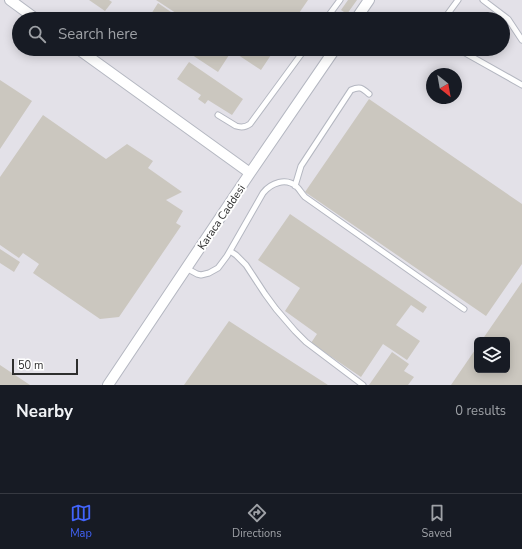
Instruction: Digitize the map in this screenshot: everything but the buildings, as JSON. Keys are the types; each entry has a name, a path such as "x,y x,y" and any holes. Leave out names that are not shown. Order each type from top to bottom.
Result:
{"street":[{"path":"10,0 26,12"},
{"path":"361,12 369,0"},
{"path":"88,56 250,172"},
{"name":"Karaca Caddesi","path":"108,385 250,172 330,56"}],"lane":[{"path":"332,12 340,0"},
{"path":"449,12 458,0"},
{"path":"484,0 499,12"},
{"path":"510,22 522,40"},
{"path":"218,115 236,126 240,127 250,124 300,56"},
{"path":"470,56 522,85"},
{"path":"295,186 301,166 351,90 362,88 369,94"},
{"path":"186,268 197,274 209,273 218,268 230,251 263,193 275,183 280,182 295,186 305,198 464,309"},
{"path":"230,251 246,265 268,299 295,331 306,342 364,385"}],"shaded area":[{"path":"0,0 522,0 522,385 0,385"}]}
